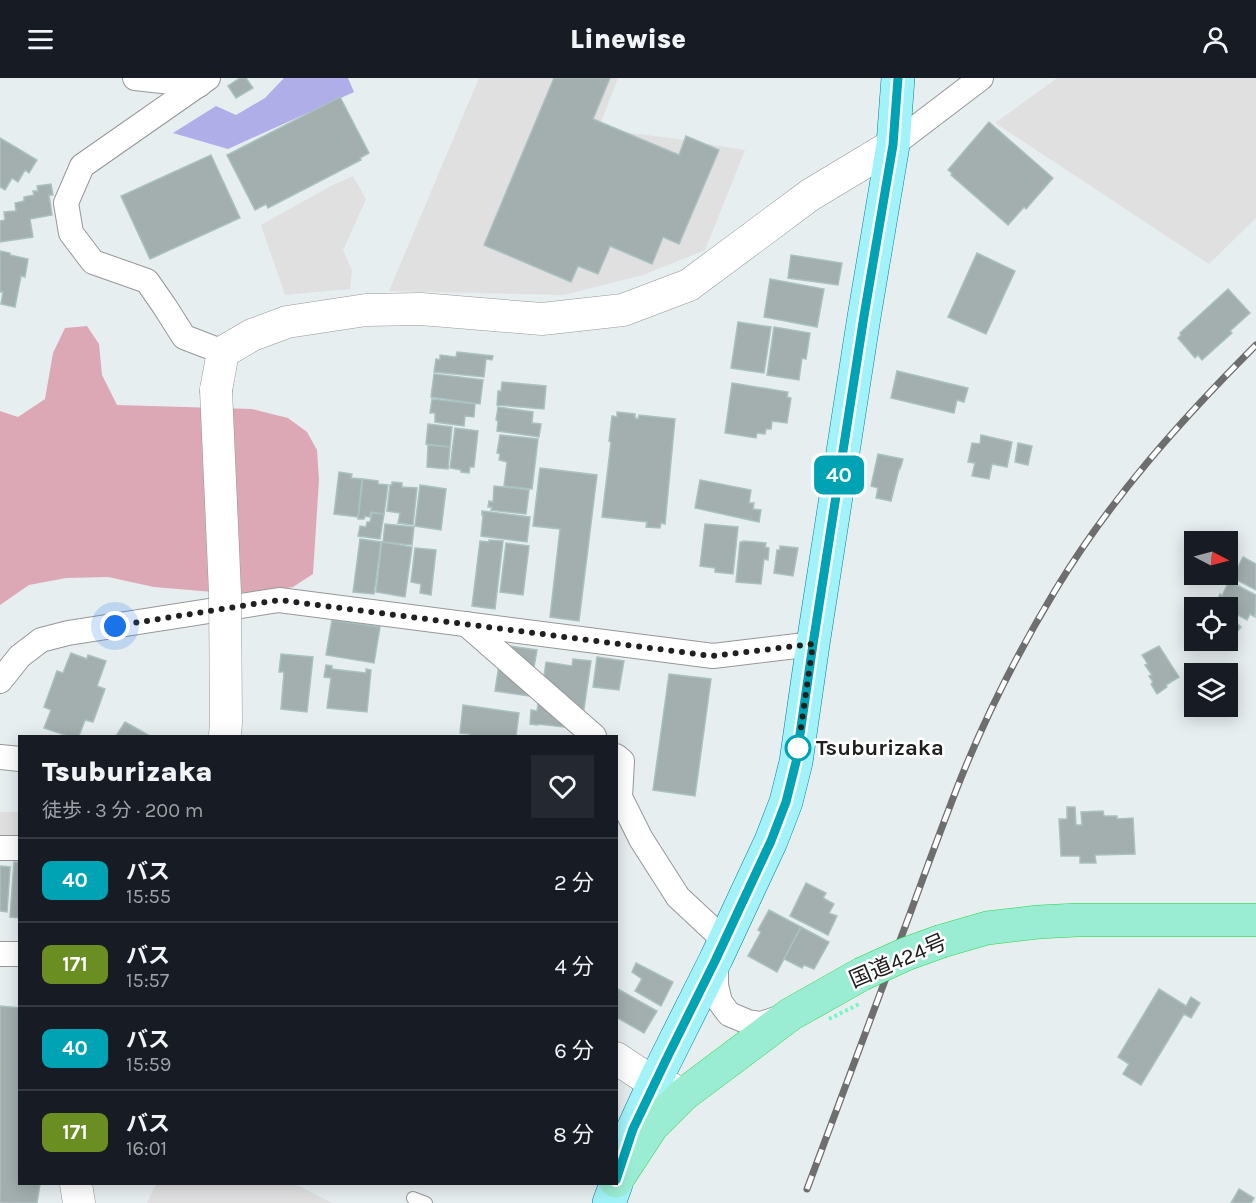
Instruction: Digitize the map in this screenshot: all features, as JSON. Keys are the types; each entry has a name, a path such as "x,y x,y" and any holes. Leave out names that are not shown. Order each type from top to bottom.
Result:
{"highway":[{"name":"国道424号","path":"618,1179 652,1126 669,1088 826,993 906,954 987,928 1038,922 1256,920"}],"main road":[{"path":"669,1088 720,950 771,841 786,802 796,762 864,316 893,145 898,78"},
{"path":"609,1203 615,1185"}],"street":[{"path":"135,78 204,82"},
{"path":"225,735 225,593 216,390 223,352 252,335 287,322 366,310 421,309 542,319 623,310 689,285 810,195 893,145 981,78"},
{"path":"204,82 82,166 66,203 71,233 93,262 147,281 184,337 223,352"},
{"path":"0,681 20,656 41,640 68,633 279,600 712,656 813,644"},
{"path":"466,624 593,735"},
{"path":"0,758 18,759"},
{"path":"618,758 622,761 620,797 641,839 678,897 720,950 716,985 720,1002 729,1014 748,1022 761,1024 791,1014"},
{"path":"0,848 18,848"},
{"path":"0,954 18,954"},
{"path":"618,1059 640,1074 669,1088"},
{"path":"76,1185 79,1203"}],"lane":[{"path":"413,1198 426,1203"}],"shaded area":[{"path":"284,78 348,78 354,92 228,149 173,133 216,106 236,115 265,98"},
{"path":"479,78 618,78 600,125 631,133 745,150 705,250 643,275 564,295 389,291"},
{"path":"1057,78 1256,78 1256,218 1209,264 995,123"},
{"path":"353,176 366,199 343,250 352,270 350,289 285,295 261,225"},
{"path":"87,326 99,344 102,375 117,405 252,409 288,418 307,432 317,450 319,480 313,574 293,587 263,592 225,593 154,587 108,577 66,578 29,585 0,605 0,411 18,417 45,399 53,353 65,328"},
{"path":"0,812 18,812 18,842 0,842"},
{"path":"156,1185 297,1185 332,1203 147,1203"}],"building":[{"path":"240,78 246,78 253,88 236,98 228,86"},
{"path":"554,78 610,78 593,119 679,155 686,136 719,150 679,244 663,237 652,264 610,246 598,274 578,266 571,282 484,245"},
{"path":"340,97 369,153 360,158 361,160 268,208 266,204 255,210 227,155"},
{"path":"989,122 1053,178 1026,209 1024,207 1008,225 948,170"},
{"path":"0,138 37,160 29,173 25,170 18,182 12,178 5,190 0,187"},
{"path":"211,155 240,218 150,259 121,196"},
{"path":"51,184 53,195 49,195 52,215 30,219 33,237 0,242 0,221 5,220 4,212 16,211 15,203 24,201 24,197 34,195 33,191 38,191 37,186"},
{"path":"0,251 28,259 25,277 21,276 15,307 1,304 3,292 0,292"},
{"path":"977,253 1015,271 986,334 948,317"},
{"path":"791,255 842,263 838,285 788,278"},
{"path":"770,279 824,289 817,327 764,317"},
{"path":"1228,289 1250,313 1202,360 1198,355 1195,358 1178,338 1180,333"},
{"path":"738,322 771,327 764,373 731,368"},
{"path":"774,327 810,333 806,359 802,358 799,380 767,375"},
{"path":"457,352 493,356 492,360 486,359 484,377 434,372 436,359 440,360 440,355 456,357"},
{"path":"897,371 968,388 964,402 957,400 954,413 891,398"},
{"path":"434,374 483,380 480,404 431,397"},
{"path":"502,382 546,386 544,409 497,405 498,391 501,391"},
{"path":"732,383 788,392 787,397 791,398 787,423 772,421 771,429 766,429 765,434 757,433 756,438 725,433"},
{"path":"432,399 475,404 474,417 465,416 464,426 435,422 435,413 430,413"},
{"path":"498,407 533,412 532,423 541,424 539,437 497,431"},
{"path":"617,412 635,414 635,418 638,419 639,415 675,419 665,524 661,523 660,528 646,527 647,522 602,517 612,416 617,417"},
{"path":"428,424 452,427 450,447 426,444"},
{"path":"455,428 478,431 474,467 470,467 469,473 450,468"},
{"path":"500,435 538,439 532,489 504,486 507,462 499,460 500,454 497,453"},
{"path":"981,435 1012,442 1007,467 992,464 989,479 972,476 975,463 968,462 972,443 980,444"},
{"path":"1018,443 1032,446 1028,465 1015,462"},
{"path":"428,445 450,447 448,469 427,467"},
{"path":"878,454 903,459 891,501 876,498 878,488 871,486"},
{"path":"540,468 597,475 579,621 550,617 560,529 533,526"},
{"path":"339,472 352,474 351,478 362,479 358,517 334,514"},
{"path":"363,479 388,485 384,514 371,512 370,517 365,516 364,519 358,519"},
{"path":"700,480 751,490 749,503 754,503 753,509 761,510 759,522 695,508"},
{"path":"392,482 402,483 402,487 417,488 413,525 398,523 400,513 387,511"},
{"path":"420,485 446,489 441,530 415,526"},
{"path":"494,486 529,490 526,514 491,510 492,507 488,507 489,501 493,502"},
{"path":"482,511 530,517 527,542 481,536"},
{"path":"372,513 384,514 380,539 358,536 360,526 366,527"},
{"path":"385,524 414,527 412,545 383,542"},
{"path":"705,524 738,527 733,574 715,572 715,568 700,566"},
{"path":"360,539 381,542 374,594 353,592"},
{"path":"489,540 503,541 495,609 472,606 480,541 489,542"},
{"path":"382,542 412,547 405,597 376,592"},
{"path":"740,542 766,543 765,547 769,548 768,560 764,559 761,584 736,582"},
{"path":"506,543 529,546 523,595 500,592"},
{"path":"780,546 798,548 793,576 774,573 777,550 780,550"},
{"path":"415,548 436,550 431,595 420,593 421,584 411,582"},
{"path":"1243,557 1256,564 1256,590 1238,581 1238,567"},
{"path":"1227,585 1237,585 1256,595 1255,617 1250,614 1247,620 1238,615 1238,597 1219,597 1220,594 1222,596"},
{"path":"332,620 380,627 374,663 326,655"},
{"path":"502,645 537,650 529,696 495,691"},
{"path":"1159,646 1179,677 1157,694 1151,684 1153,682 1149,676 1152,675 1145,665 1148,664 1142,655"},
{"path":"71,653 87,659 88,655 106,661 97,686 105,689 93,722 85,720 79,735 65,735 44,728 51,710 44,707 57,671 63,673"},
{"path":"281,654 313,657 307,712 281,709 284,672 279,672"},
{"path":"597,657 624,661 619,690 593,687"},
{"path":"573,659 591,661 581,729 530,724 531,710 537,711 546,662 572,666"},
{"path":"326,665 332,666 332,669 366,673 366,669 371,670 367,712 327,708 331,678 324,677"},
{"path":"669,674 711,679 695,796 653,790"},
{"path":"463,705 519,713 516,735 460,733"},
{"path":"125,722 148,735 117,735"},
{"path":"1067,807 1075,807 1076,825 1082,825 1081,812 1103,811 1104,816 1117,816 1117,819 1133,818 1135,854 1095,855 1096,863 1080,863 1080,856 1061,856 1059,819 1067,819"},
{"path":"14,862 18,862 18,918 10,917"},
{"path":"0,866 10,867 7,912 0,911"},
{"path":"806,883 826,893 823,898 834,904 829,913 837,916 828,935 790,916"},
{"path":"769,910 801,927 777,972 748,956 761,932 758,930"},
{"path":"801,927 829,942 814,969 804,965 802,968 784,959"},
{"path":"636,963 673,982 661,1006 635,991 642,979 632,972"},
{"path":"618,989 657,1011 644,1033 618,1018"},
{"path":"1159,989 1186,1006 1191,997 1200,1003 1191,1018 1184,1014 1141,1085 1123,1074 1129,1064 1118,1057"},
{"path":"0,1006 18,1008 18,1185 40,1185 37,1203 0,1203"},
{"path":"1239,1189 1254,1198 1251,1203 1231,1203"}],"railway":[{"path":"807,1189 957,788 990,711 1015,661 1056,589 1100,523 1174,431 1256,345"}],"bus line":[{"name":"40","path":"618,1174 633,1129 716,959 771,841 786,802 796,762 864,316 893,145 898,78"}],"place":[{"name":"Tsuburizaka","path":"798,748"}],"route":[{"path":"115,626 279,600 712,656 813,644 798,748"}]}
